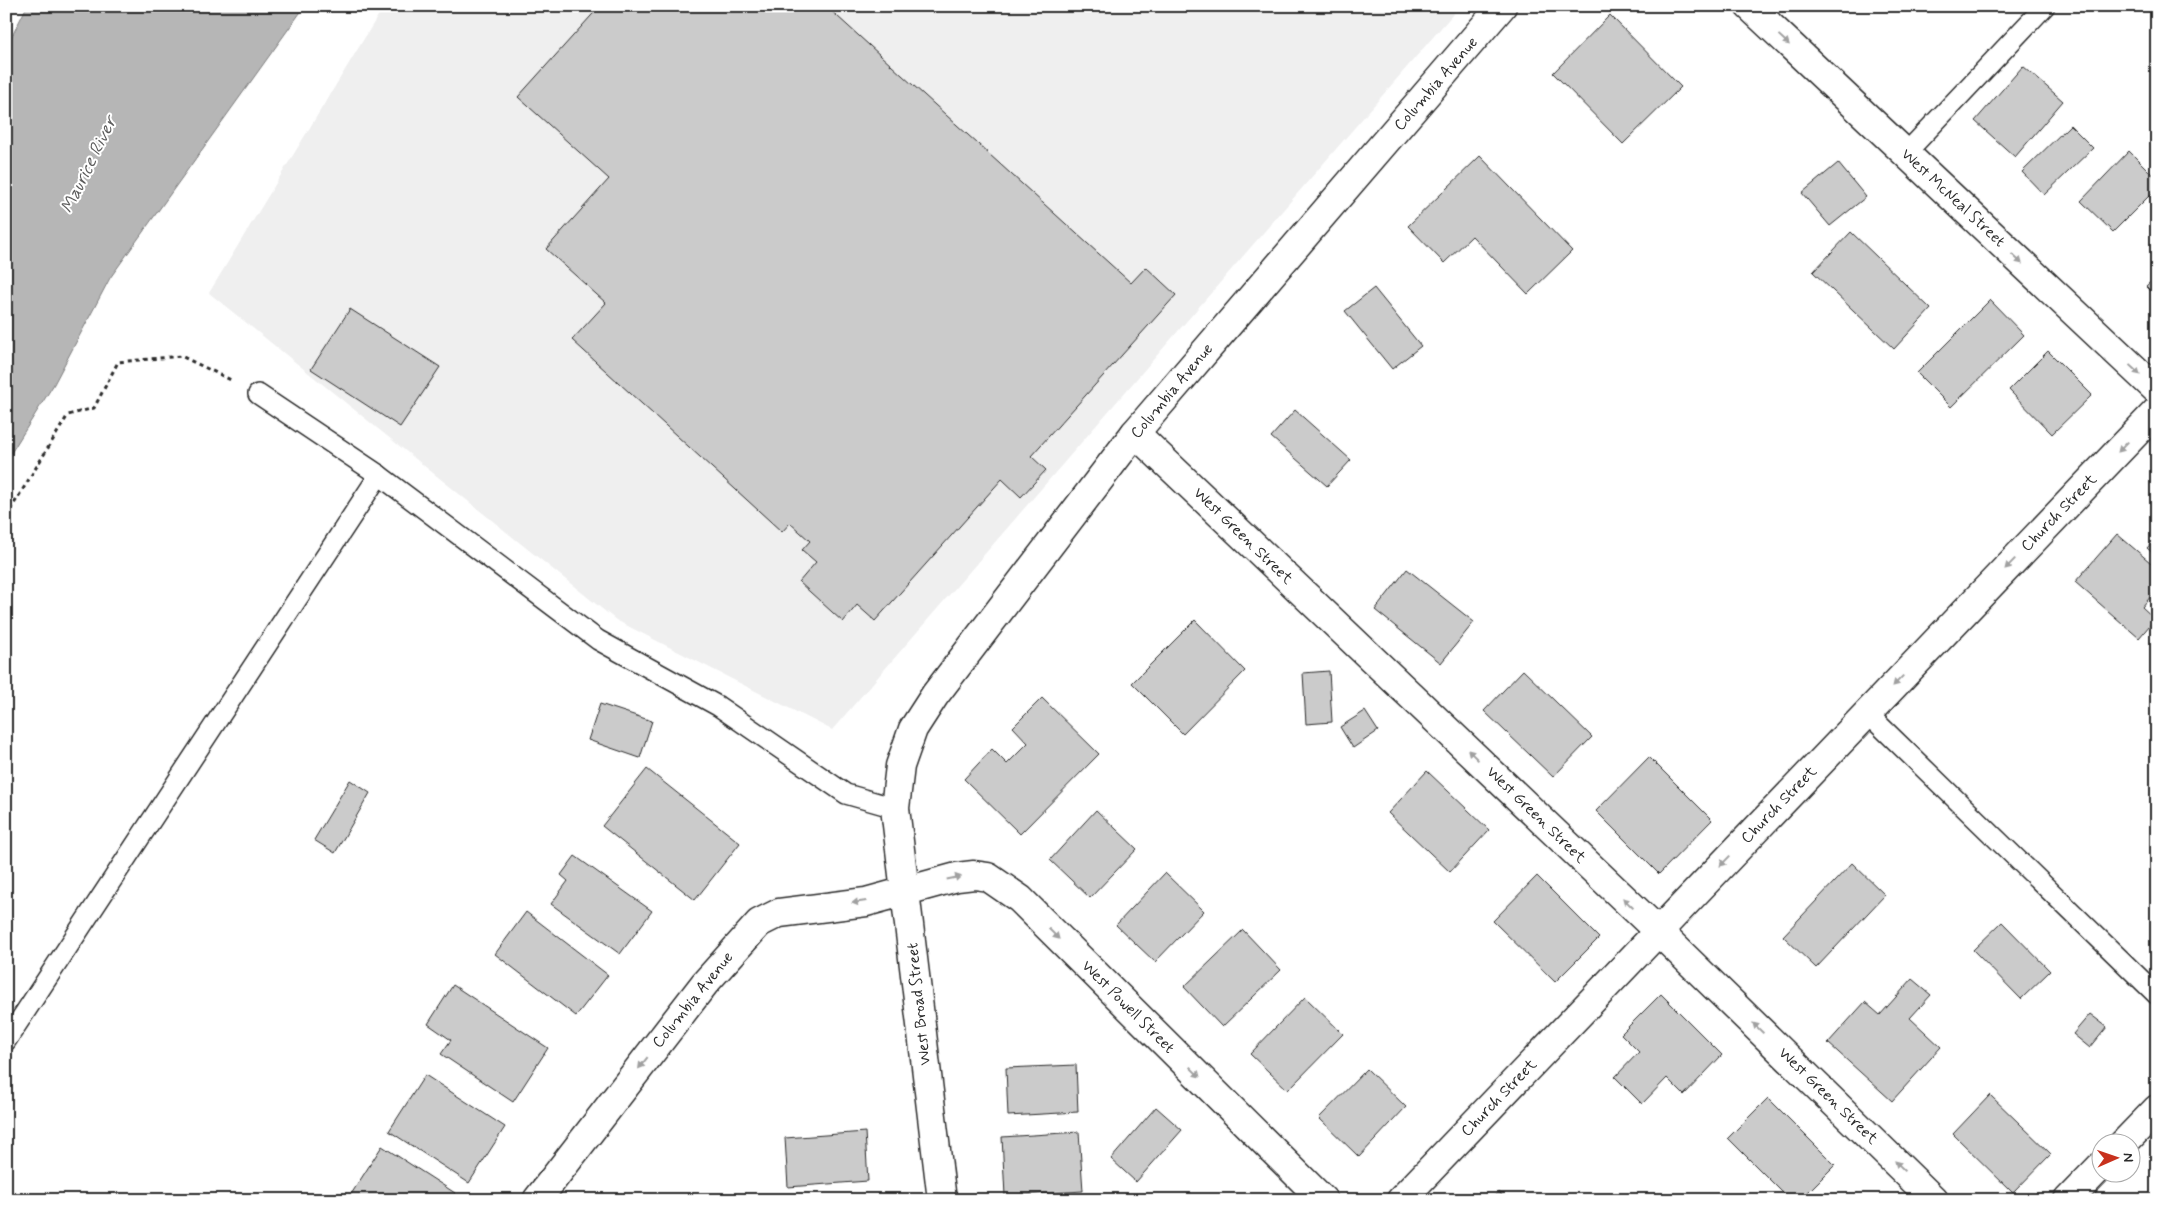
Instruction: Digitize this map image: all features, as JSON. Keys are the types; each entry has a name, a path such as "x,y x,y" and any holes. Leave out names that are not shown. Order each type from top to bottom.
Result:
{"street":[{"name":"Columbia Avenue","path":"895,808 900,766 913,730 935,695 1135,433 1502,6"},
{"name":"West McNeal Street","path":"1748,6 2157,390"},
{"name":"Church Street","path":"1401,1200 2157,412"},
{"name":"West Green Street","path":"1135,433 1658,931 1934,1200"},
{"name":"West Broad Street","path":"895,808 942,1200"},
{"name":"West Powell Street","path":"906,891 957,877 974,875 988,877 1011,892 1323,1200"},
{"name":"Columbia Avenue","path":"537,1200 705,983 759,922 780,913 866,902 906,891"},
{"path":"2133,1134 2157,1109"},
{"path":"2068,1200 2090,1177"}],"lane":[{"path":"1905,154 2045,6"},
{"path":"258,394 379,475 598,640 718,706 846,794 895,808"},
{"path":"6,1041 379,475"},
{"path":"1867,713 2157,995"}],"path":[{"path":"6,517 68,415 94,408 118,362 181,356 258,394"}],"shaded area":[{"path":"384,6 1460,6 832,730 616,620 209,293"}],"water":[{"name":"Maurice River","path":"27,6 305,6 110,278 54,384 6,461 6,48"}],"building":[{"path":"600,6 826,6 1131,283 1146,267 1176,295 1031,456 1046,470 1021,497 1002,479 875,621 857,605 843,622 799,582 816,562 802,550 810,541 790,523 782,532 572,340 606,303 546,249 609,179 518,97"},
{"path":"1610,15 1681,87 1623,144 1553,73"},
{"path":"2023,66 2063,101 2015,157 1975,121"},
{"path":"2070,125 2093,148 2044,195 2022,172"},
{"path":"2129,151 2157,179 2157,188 2113,232 2081,201"},
{"path":"1480,156 1572,251 1528,294 1472,236 1444,263 1408,226"},
{"path":"1838,163 1866,197 1830,226 1802,193"},
{"path":"1851,232 1931,309 1894,349 1813,272"},
{"path":"2157,276 2157,297 2146,286"},
{"path":"1374,288 1421,346 1392,369 1345,311"},
{"path":"1990,300 2024,335 1951,407 1917,373"},
{"path":"350,309 440,367 400,427 311,369"},
{"path":"2048,351 2092,395 2052,434 2009,390"},
{"path":"1295,410 1351,460 1327,486 1271,437"},
{"path":"2117,534 2157,568 2157,589 2142,607 2155,619 2139,638 2075,582"},
{"path":"2157,537 2157,557 2147,548"},
{"path":"1407,569 1474,622 1441,663 1375,610"},
{"path":"1195,620 1245,671 1183,734 1132,683"},
{"path":"1523,670 1592,737 1553,777 1484,711"},
{"path":"1329,671 1332,722 1306,724 1303,673"},
{"path":"1042,698 1099,754 1020,834 964,779 992,749 1007,764 1028,743 1013,727"},
{"path":"600,704 652,721 640,758 588,740"},
{"path":"1365,711 1378,731 1353,748 1340,727"},
{"path":"1649,757 1712,820 1659,874 1596,811"},
{"path":"647,769 740,843 695,900 602,826"},
{"path":"1427,771 1489,830 1450,872 1388,813"},
{"path":"350,780 370,793 335,853 314,840"},
{"path":"1096,810 1137,849 1090,898 1050,860"},
{"path":"575,856 652,911 620,954 551,904 568,881 561,875"},
{"path":"1852,863 1885,895 1816,968 1783,936"},
{"path":"1165,873 1204,911 1155,962 1116,925"},
{"path":"1537,876 1599,938 1555,982 1493,921"},
{"path":"526,912 608,975 576,1016 495,954"},
{"path":"2002,922 2050,971 2021,999 1973,950"},
{"path":"1243,930 1281,970 1222,1027 1184,987"},
{"path":"1912,979 1931,995 1910,1018 1941,1047 1892,1101 1828,1043 1865,1002 1880,1015"},
{"path":"453,985 548,1048 513,1102 441,1054 451,1040 428,1024"},
{"path":"1661,994 1722,1055 1684,1095 1667,1078 1642,1104 1615,1077 1639,1052 1621,1034"},
{"path":"1305,997 1343,1034 1288,1090 1250,1054"},
{"path":"2090,1014 2107,1027 2090,1048 2073,1034"},
{"path":"1076,1065 1078,1112 1008,1116 1006,1068"},
{"path":"1367,1069 1406,1107 1359,1157 1319,1118"},
{"path":"425,1075 505,1127 469,1183 389,1131"},
{"path":"1990,1095 2051,1154 2013,1193 1953,1134"},
{"path":"1768,1098 1835,1165 1800,1200 1790,1200 1728,1138"},
{"path":"1156,1107 1182,1130 1136,1182 1111,1159"},
{"path":"865,1132 868,1181 788,1187 785,1138"},
{"path":"1079,1132 1083,1191 1005,1196 1002,1137"},
{"path":"382,1146 455,1193 451,1200 348,1199"},
{"path":"1499,1192 1506,1200 1490,1200"}]}
